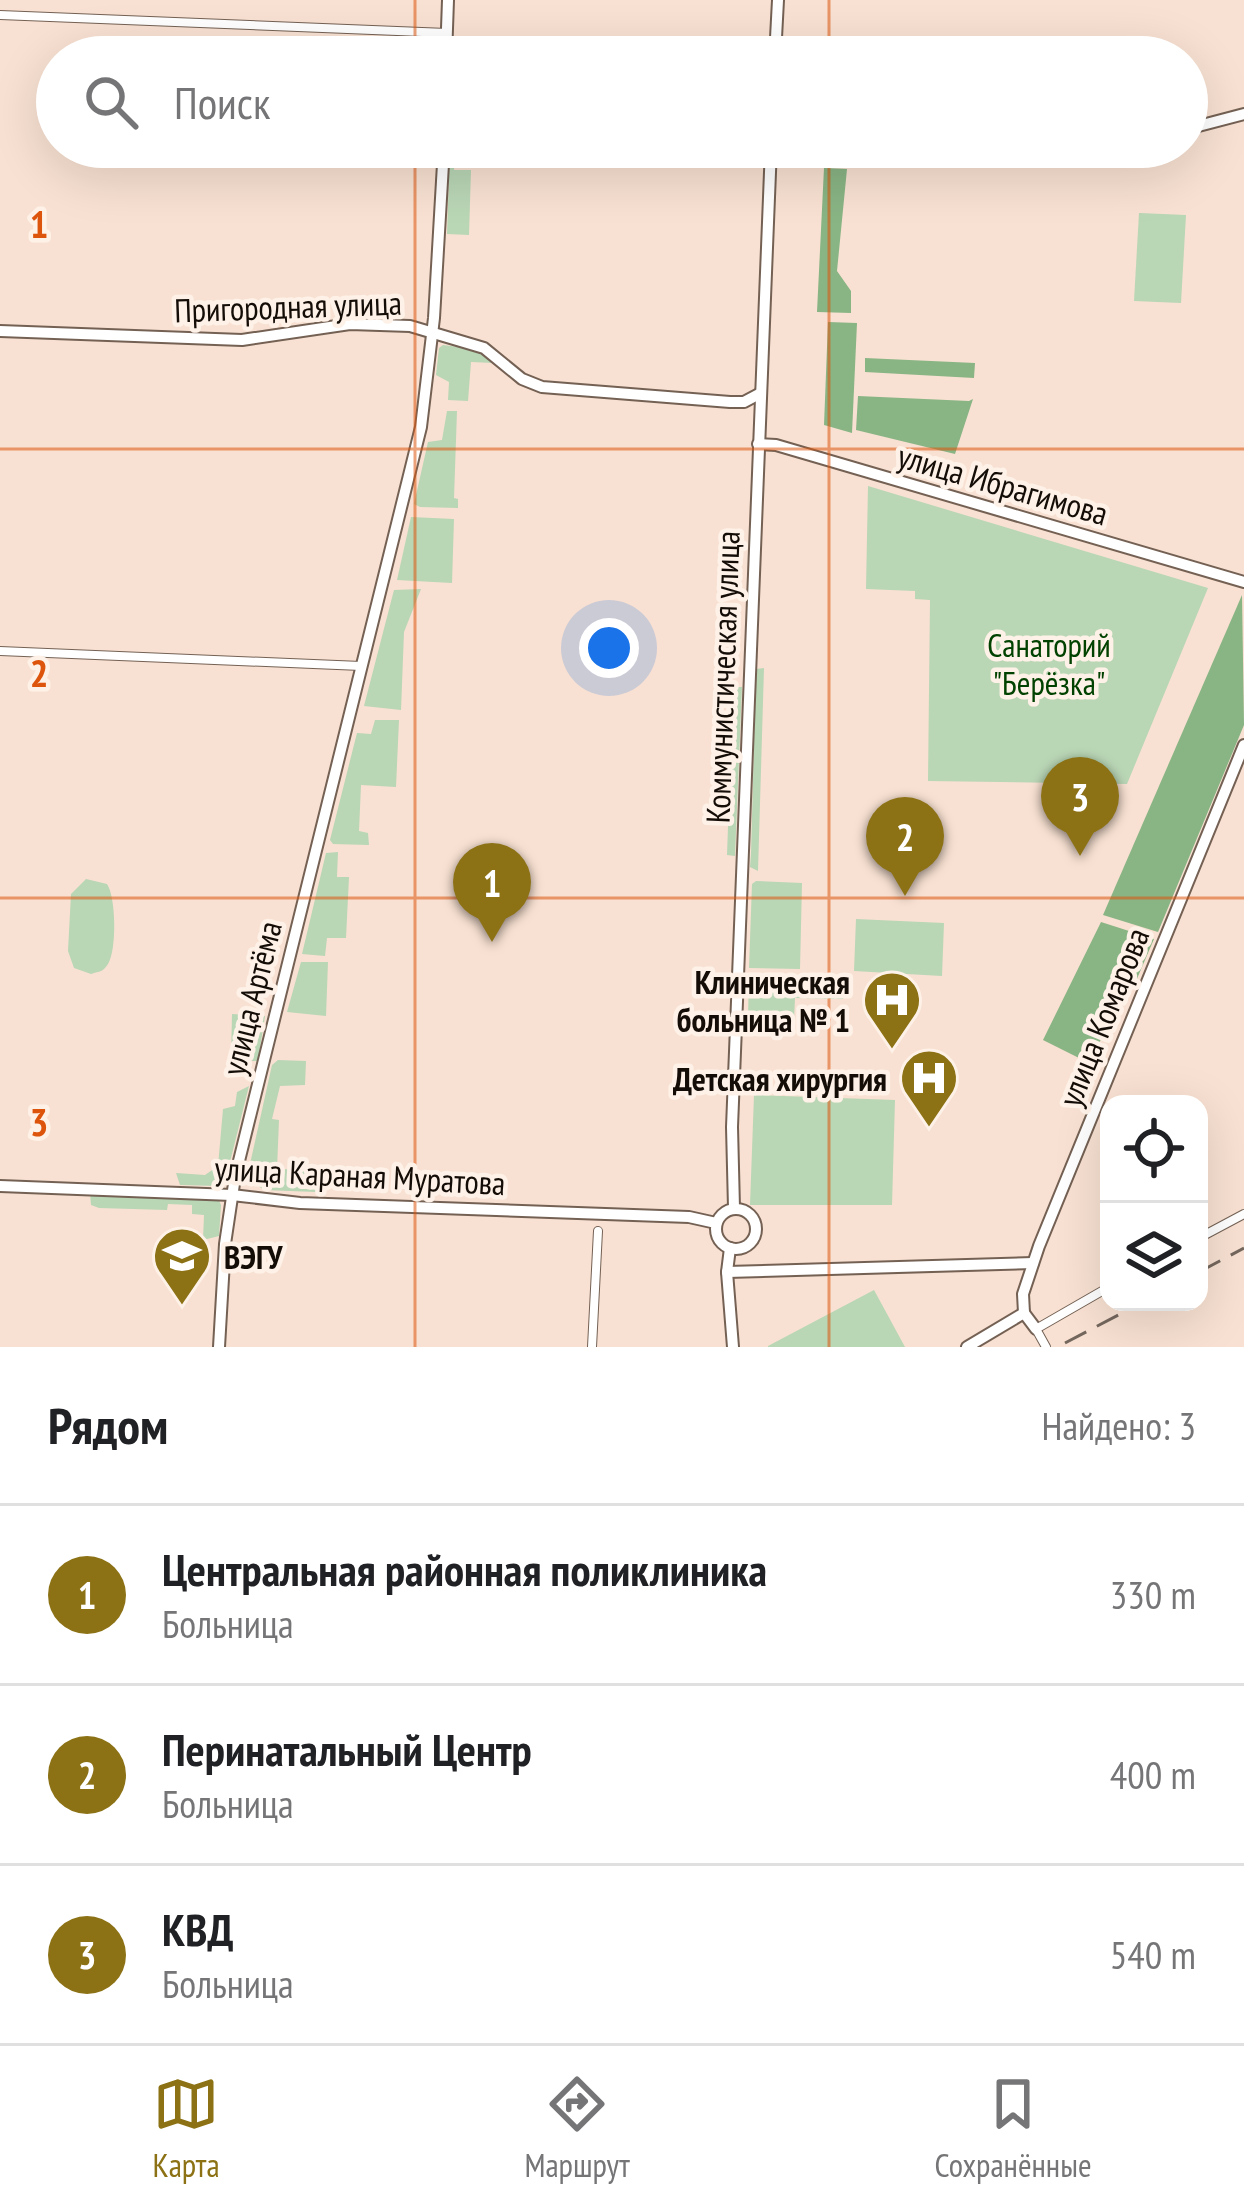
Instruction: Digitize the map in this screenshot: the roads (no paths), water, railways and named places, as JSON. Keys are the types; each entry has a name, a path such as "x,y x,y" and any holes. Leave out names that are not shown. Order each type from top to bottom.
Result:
{"main road":[{"path":"447,36 448,0"},
{"path":"776,36 778,0"},
{"path":"1208,123 1244,114"},
{"name":"улица Артёма","path":"219,1347 232,1195 421,427 433,334 443,168"},
{"name":"Коммунистическая улица","path":"734,1208 731,1140 770,168"},
{"name":"Пригородная улица","path":"0,331 242,340 350,324 410,326 484,348 531,385 744,402"},
{"path":"761,393 744,402 776,445"},
{"name":"улица Ибрагимова","path":"758,444 776,445 1244,582"},
{"name":"улица Комарова","path":"1024,1313 1023,1294 1034,1263 1244,745"},
{"name":"улица Караная Муратова","path":"0,1186 689,1217 716,1223"},
{"path":"734,1208 749,1213 757,1228 749,1245 730,1248 718,1238 716,1223 734,1208"},
{"path":"730,1248 733,1347"},
{"path":"728,1272 1034,1263"},
{"path":"967,1347 1024,1313 1036,1329"}],"street":[{"path":"0,15 447,33"},
{"path":"0,651 361,667"},
{"path":"1208,1233 1244,1214"},
{"path":"592,1347 598,1232"},
{"path":"1046,1347 1036,1329 1100,1292"}],"railway":[{"path":"1208,1267 1244,1248"},
{"path":"1065,1343 1126,1311"}],"place":[{"name":"КВД","path":"1080,856"},
{"name":"Перинатальный Центр","path":"905,896"},
{"name":"Центральная районная поликлиника","path":"492,942"},
{"name":"Клиническая больница № 1","path":"892,1051"},
{"name":"Детская хирургия","path":"929,1129"},
{"name":"ВЭГУ","path":"182,1307"}],"park label":[{"name":"Санаторий \"Берёзка\"","path":"1049,663"}]}
